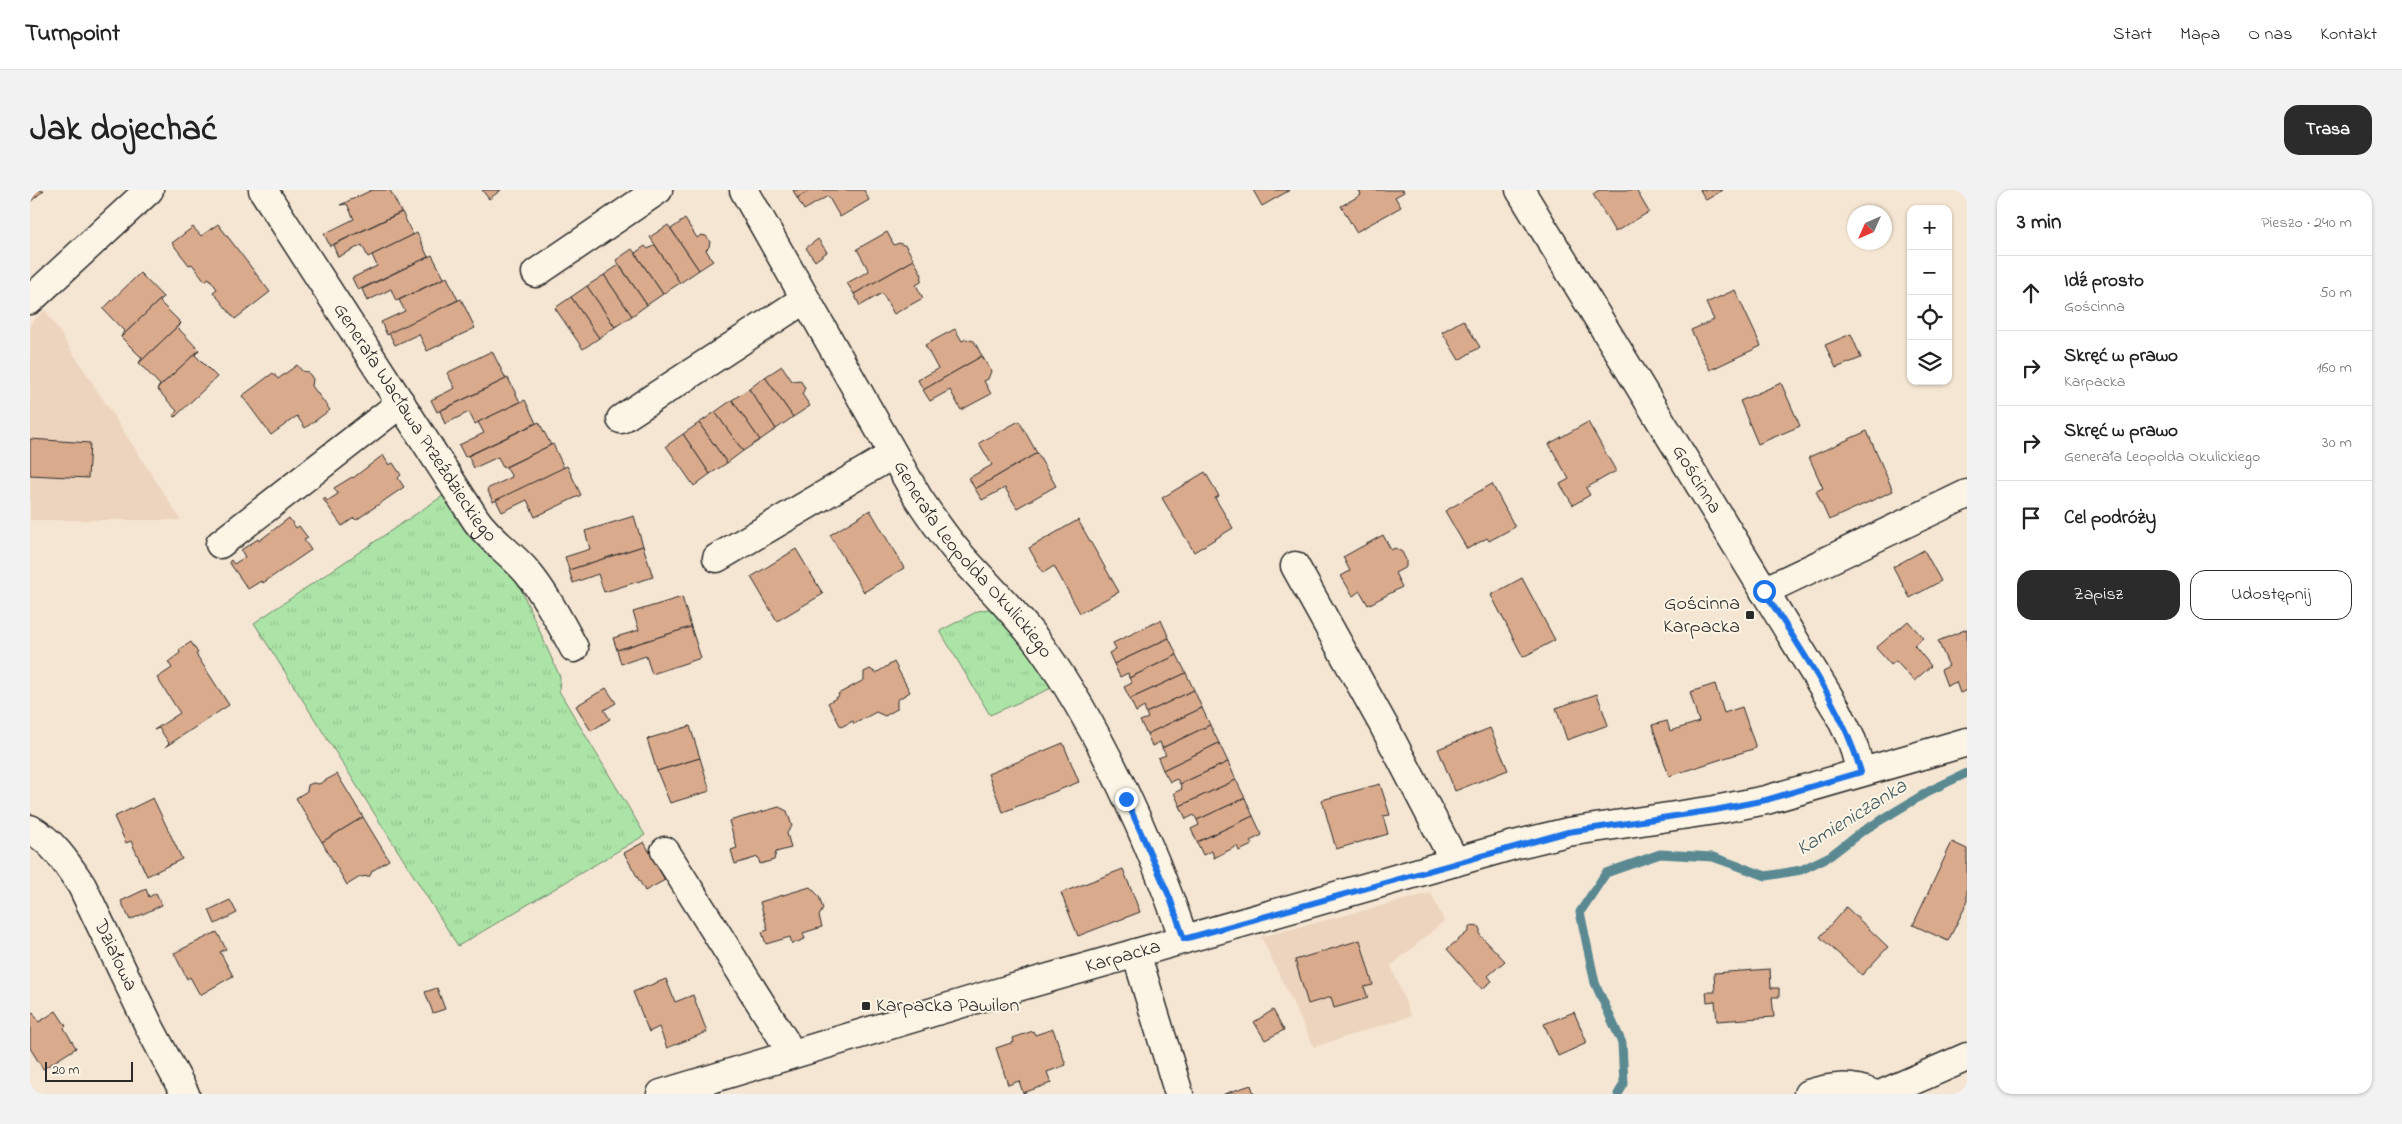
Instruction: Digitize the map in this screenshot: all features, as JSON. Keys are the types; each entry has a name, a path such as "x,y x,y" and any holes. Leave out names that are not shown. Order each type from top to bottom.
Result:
{"street":[{"path":"30,300 149,190"},
{"name":"Generała Wacława Przeździeckiego","path":"263,190 476,520 487,535 528,574 546,599 574,648"},
{"path":"536,273 658,190"},
{"name":"Generała Leopolda Okulickiego","path":"744,190 892,455 943,534 1006,602 1060,674 1089,723 1126,799 1170,898 1184,939"},
{"name":"Gościnna","path":"1520,190 1837,710 1852,741 1861,772"},
{"path":"621,420 804,299"},
{"path":"220,544 401,403"},
{"path":"718,558 892,455"},
{"path":"1764,591 1967,494"},
{"path":"1295,566 1384,726 1455,862"},
{"name":"Karpacka","path":"661,1094 1136,953 1455,862 1568,832 1715,810 1766,800 1967,742"},
{"name":"Działowa","path":"30,829 53,847 68,864 82,886 150,1028 185,1094"},
{"path":"665,851 792,1054"},
{"path":"1136,953 1179,1094"},
{"path":"1882,1094 1967,1057"},
{"path":"1808,1094 1823,1089 1852,1087 1873,1094"}],"shaded area":[{"path":"45,310 181,520 30,520 30,324"},
{"path":"1431,893 1444,921 1391,966 1411,1016 1314,1047 1261,937"}],"green space":[{"path":"447,493 515,576 560,677 559,691 645,835 458,946 254,623"},
{"path":"988,609 1004,614 1056,686 990,715 940,631 978,611"}],"building":[{"path":"30,190 44,190 30,202"},
{"path":"372,190 390,190 401,212 330,246 324,234 354,219 347,204 340,205"},
{"path":"482,190 501,190 489,199"},
{"path":"793,190 811,190 797,198"},
{"path":"811,190 864,190 869,200 840,217 828,196 804,210 797,198"},
{"path":"1253,190 1290,190 1262,206"},
{"path":"1359,190 1403,190 1404,192 1395,197 1401,207 1356,232 1341,206 1361,195"},
{"path":"1599,190 1636,190 1649,212 1615,232 1593,194"},
{"path":"1700,190 1723,190 1706,200"},
{"path":"402,212 413,235 368,257 362,245 338,257 333,245"},
{"path":"685,219 697,238 701,235 706,236 710,241 709,247 706,250 713,261 699,270 671,229"},
{"path":"218,224 270,292 235,319 213,292 217,289 209,278 205,281 192,264 189,265 172,243 193,227 201,236"},
{"path":"668,225 699,270 680,283 650,237"},
{"path":"887,232 894,245 899,243 906,246 914,260 854,294 847,283 869,271 857,249"},
{"path":"417,233 428,257 358,290 352,278 377,266 372,255"},
{"path":"818,239 827,252 815,261 806,248"},
{"path":"655,245 680,283 663,294 635,253 645,246 648,249"},
{"path":"632,249 663,294 647,305 616,260"},
{"path":"432,255 444,278 396,301 391,289 367,301 362,289"},
{"path":"914,260 922,275 921,282 916,285 923,298 894,314 882,293 860,306 854,294"},
{"path":"619,265 647,305 632,316 604,275"},
{"path":"140,273 163,297 121,337 124,331 103,309"},
{"path":"604,275 632,316 615,327 587,286"},
{"path":"447,277 458,300 387,335 381,322 405,311 399,300"},
{"path":"587,286 615,327 599,338 571,297"},
{"path":"1735,290 1761,346 1710,370 1691,330 1714,320 1706,303"},
{"path":"163,297 160,302 181,323 139,363 142,358 121,337"},
{"path":"571,297 599,338 583,349 555,308"},
{"path":"461,299 475,328 427,351 419,334 395,345 389,333"},
{"path":"1463,320 1480,347 1459,360 1442,332"},
{"path":"181,323 178,328 199,350 157,389 160,385 139,363"},
{"path":"955,329 962,341 966,339 974,341 982,356 923,390 918,380 938,369 925,345"},
{"path":"1851,334 1861,358 1836,368 1825,345"},
{"path":"199,350 195,355 217,377 175,417 173,415 177,411 157,389"},
{"path":"492,351 506,379 437,412 431,400 455,388 447,373"},
{"path":"982,356 991,371 988,379 984,381 991,394 961,410 950,390 930,401 923,390"},
{"path":"297,365 302,371 308,372 313,379 312,386 330,410 305,428 297,416 271,435 242,396 273,373 278,379"},
{"path":"782,366 792,381 800,380 805,388 802,394 810,406 793,417 765,377"},
{"path":"765,377 793,417 776,429 749,389"},
{"path":"508,378 520,402 475,424 469,412 445,424 440,411"},
{"path":"1781,383 1800,426 1758,444 1740,401"},
{"path":"749,389 776,429 760,440 732,400"},
{"path":"525,400 536,423 465,457 459,445 484,433 478,422"},
{"path":"732,400 760,440 743,451 715,412"},
{"path":"715,412 743,451 727,463 699,423"},
{"path":"1019,421 1037,453 975,489 969,478 992,465 979,443"},
{"path":"539,422 551,445 503,468 498,457 474,468 468,456"},
{"path":"1588,422 1616,471 1586,488 1590,495 1573,505 1560,484 1569,479 1549,444"},
{"path":"699,423 727,463 710,474 683,434"},
{"path":"1867,431 1893,491 1829,520 1816,491 1823,488 1809,457"},
{"path":"683,434 710,474 694,486 666,446"},
{"path":"30,439 90,443 88,478 30,475"},
{"path":"553,444 564,468 493,502 487,489 512,477 506,467"},
{"path":"1037,453 1056,486 1017,508 1005,488 982,500 975,489"},
{"path":"383,455 389,465 393,463 401,475 398,478 404,487 356,520 354,518 342,526 323,499 325,498 327,501 338,494 334,488 353,478"},
{"path":"567,466 581,495 535,517 527,500 502,512 496,500"},
{"path":"1205,472 1219,496 1215,498 1233,528 1194,552 1162,498"},
{"path":"1492,484 1515,527 1489,541 1487,538 1467,549 1445,511"},
{"path":"870,510 904,568 864,592 830,535"},
{"path":"634,516 643,546 569,570 565,557 590,549 585,531"},
{"path":"289,518 296,528 299,526 308,538 304,540 311,550 263,583 261,581 248,589 229,562 231,560 234,564 245,557 241,550 258,539 259,541"},
{"path":"1078,520 1119,592 1080,613 1054,566 1043,573 1029,548"},
{"path":"1383,535 1391,550 1395,548 1402,552 1406,560 1406,567 1395,573 1402,587 1368,605 1360,591 1353,596 1341,576 1350,571 1343,557"},
{"path":"643,546 653,577 604,592 598,574 573,583 569,570"},
{"path":"796,549 823,594 777,621 751,577"},
{"path":"1924,550 1941,581 1910,598 1893,567"},
{"path":"1522,578 1555,640 1523,657 1491,595"},
{"path":"682,597 691,627 617,650 613,638 639,630 633,612"},
{"path":"1161,620 1169,638 1114,664 1109,653 1116,649 1113,643"},
{"path":"1908,621 1923,638 1914,645 1931,666 1914,681 1896,661 1891,665 1876,648"},
{"path":"691,627 701,658 652,674 646,656 621,664 617,650"},
{"path":"1967,629 1967,690 1960,693 1956,682 1947,686 1941,670 1949,666 1938,641"},
{"path":"1169,638 1177,655 1129,678 1128,673 1120,677 1114,664"},
{"path":"191,642 198,653 196,654 229,705 165,747 169,743 159,728 154,730 180,713 157,678 172,668 168,662 180,653 179,650"},
{"path":"1177,655 1186,673 1130,699 1124,687 1132,683 1129,678"},
{"path":"894,662 910,692 897,700 897,709 885,716 876,712 854,724 853,721 841,727 828,703 839,696 838,694 864,680 864,672 870,669 876,673"},
{"path":"1186,673 1194,690 1146,713 1144,707 1136,712 1130,699"},
{"path":"1715,684 1724,713 1742,707 1756,748 1669,776 1652,725 1667,721 1670,731 1699,722 1690,692"},
{"path":"606,688 616,703 604,710 610,719 591,731 576,706"},
{"path":"1194,690 1202,708 1147,734 1140,721 1148,718 1146,713"},
{"path":"1597,694 1608,725 1567,740 1556,708"},
{"path":"1202,708 1210,725 1162,748 1160,742 1152,746 1147,734"},
{"path":"1210,725 1219,743 1163,770 1158,758 1166,755 1162,748"},
{"path":"690,726 700,758 657,771 647,739"},
{"path":"1490,728 1508,770 1455,791 1438,749"},
{"path":"1063,743 1079,782 1003,812 988,774"},
{"path":"1219,743 1228,762 1180,784 1177,779 1170,782 1163,770"},
{"path":"700,758 710,791 670,803 657,771"},
{"path":"1228,762 1236,780 1180,806 1174,793 1182,789 1180,784"},
{"path":"337,774 363,817 322,842 296,798 307,791 308,785 313,783 319,784"},
{"path":"1236,780 1245,798 1197,820 1194,815 1186,819 1180,806"},
{"path":"1380,784 1390,815 1383,816 1388,834 1336,849 1322,800"},
{"path":"153,798 182,859 147,876 131,841 126,843 114,817"},
{"path":"1245,798 1253,816 1197,842 1191,829 1199,825 1197,820"},
{"path":"779,807 787,811 792,826 787,833 791,848 776,852 774,860 760,864 758,857 735,864 731,850 737,848 729,821"},
{"path":"1253,816 1262,835 1250,841 1252,845 1239,851 1237,846 1214,858 1212,851 1203,855 1197,842"},
{"path":"363,817 389,860 372,871 370,876 360,877 347,885 322,842"},
{"path":"644,842 665,880 645,891 624,853"},
{"path":"1952,842 1967,849 1967,903 1948,941 1913,925"},
{"path":"1123,869 1140,912 1078,936 1061,893"},
{"path":"810,887 819,896 823,909 819,916 822,927 803,933 805,939 792,944 790,937 766,944 762,932 768,930 760,902"},
{"path":"146,889 149,897 156,893 162,905 130,920 121,901"},
{"path":"230,900 237,913 215,924 209,910"},
{"path":"1846,907 1888,947 1862,975 1820,937"},
{"path":"1469,926 1480,927 1480,935 1505,961 1488,976 1492,981 1482,989 1447,949 1469,931"},
{"path":"217,932 226,949 220,952 233,976 200,995 190,977 187,979 174,953"},
{"path":"1360,940 1373,985 1364,987 1368,998 1334,1008 1331,997 1308,1004 1295,960"},
{"path":"1770,969 1771,988 1779,988 1779,997 1772,997 1774,1017 1717,1021 1715,1001 1707,1002 1706,992 1715,992 1714,973"},
{"path":"666,979 675,1002 693,995 707,1032 667,1048 659,1027 649,1032 633,992"},
{"path":"437,988 445,1009 433,1013 425,992"},
{"path":"1273,1010 1284,1030 1265,1040 1254,1022"},
{"path":"56,1011 66,1026 64,1028 76,1048 43,1069 30,1048 30,1014 33,1012 39,1022"},
{"path":"1574,1012 1587,1043 1558,1056 1544,1024"},
{"path":"1053,1029 1066,1065 1047,1072 1051,1083 1023,1093 1019,1081 1008,1085 996,1048 1014,1042 1013,1038 1033,1031 1035,1035"},
{"path":"1251,1085 1254,1094 1224,1094"}],"waterway":[{"name":"Kamieniczanka","path":"1618,1094 1624,1084 1622,1043 1595,983 1580,912 1606,873 1660,854 1713,857 1766,876 1801,870 1830,856 1861,832 1931,790 1967,773"}],"place":[{"name":"Gościnna Karpacka","path":"1750,615"},
{"name":"Karpacka Pawilon","path":"866,1006"}],"route":[{"path":"1126,799 1170,898 1184,939 1514,845 1568,832 1715,810 1766,800 1861,772 1852,741 1837,710 1764,591"}]}
